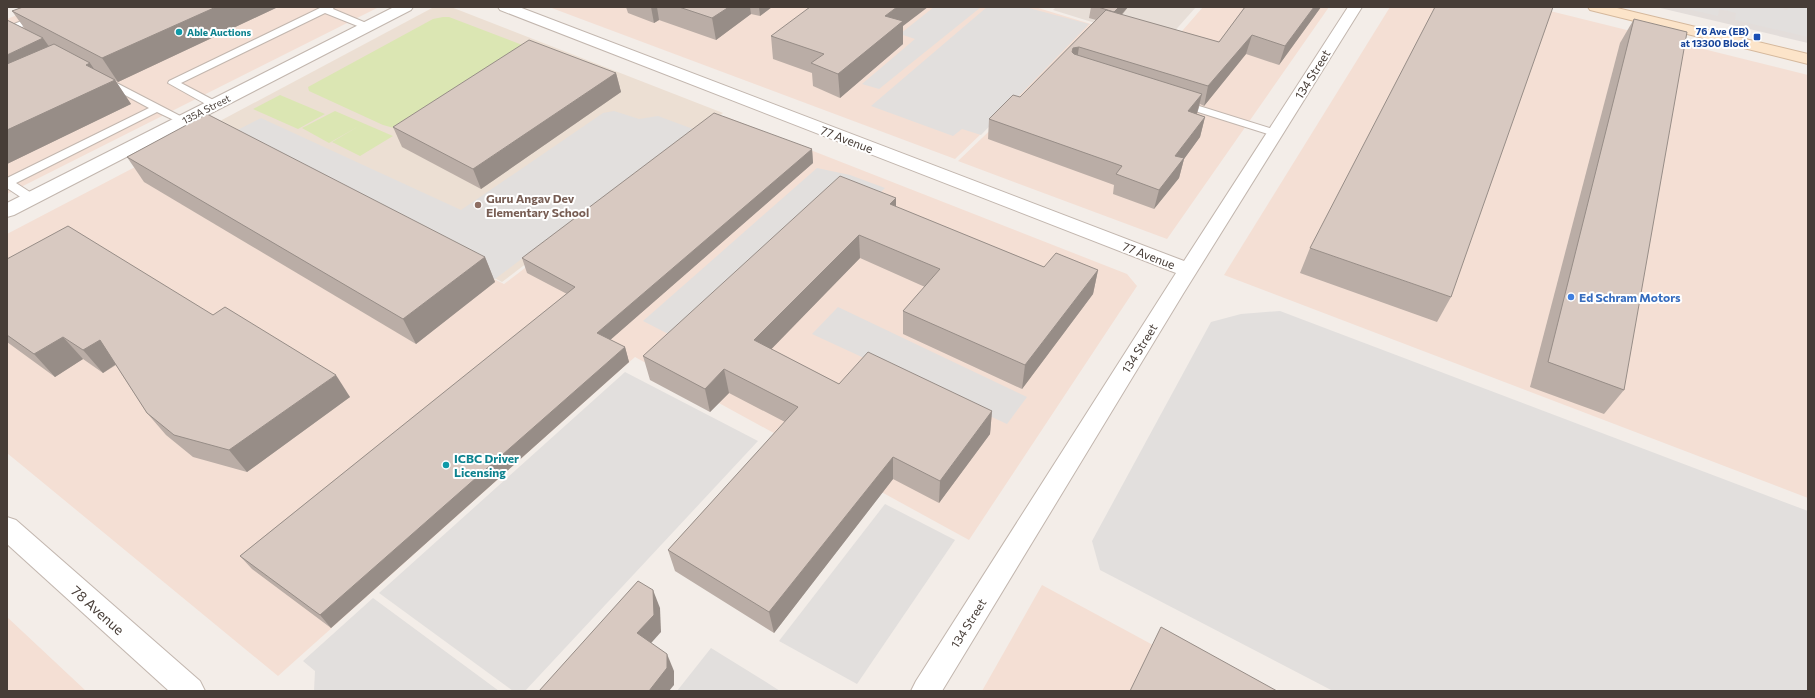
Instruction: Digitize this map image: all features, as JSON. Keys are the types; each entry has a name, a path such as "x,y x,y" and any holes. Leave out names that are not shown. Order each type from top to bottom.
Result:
{"main road":[{"path":"1595,7 1808,59"}],"street":[{"name":"135A Street","path":"7,211 406,7"},
{"name":"77 Avenue","path":"505,7 1188,270"},
{"name":"134 Street","path":"926,691 1188,270 1355,7"},
{"name":"78 Avenue","path":"7,528 186,690"}],"lane":[{"path":"8,30 63,7"},
{"path":"215,105 173,83 327,8 368,26"},
{"path":"8,30 22,37"},
{"path":"97,76 182,122"},
{"path":"1172,100 1275,133"},
{"path":"7,183 156,108"},
{"path":"7,183 32,198"}],"shaded area":[{"path":"37,7 379,7 7,194 7,19"},
{"name":"Guru Angav Dev Elementary School","path":"434,7 451,7 723,113 502,282 205,129"},
{"path":"549,7 1035,7 1094,25 955,159"},
{"path":"934,7 981,7 879,89 862,84 915,39 900,34"},
{"path":"987,7 1025,7 1089,24 981,135 962,129 953,136 871,106"},
{"path":"1056,7 1196,7 1163,44 1053,10"},
{"path":"1203,7 1329,7 1167,239 958,161 1098,27 1169,46"},
{"path":"1390,7 1534,7 1808,75 1808,498 1224,275"},
{"path":"1656,7 1808,7 1808,43"},
{"path":"1678,7 1782,7 1785,10 1789,9 1786,7 1808,7 1808,37 1735,20 1736,13 1719,9 1718,16"},
{"path":"614,111 639,119 658,116 693,129 495,279 224,137 261,118 461,210 603,113"},
{"path":"724,116 1127,274 1137,286 969,540 635,357 278,676 7,453 7,234 202,132 504,284"},
{"path":"817,168 850,175 885,188 871,202 682,341 643,321"},
{"path":"838,307 1027,397 1007,424 812,334"},
{"path":"1280,311 1808,511 1808,691 1333,691 1100,570 1092,541 1211,322 1241,314"},
{"path":"625,372 758,441 525,691 513,691 379,593"},
{"path":"885,504 955,540 857,684 779,641"},
{"path":"1042,585 1238,691 982,691"},
{"path":"373,598 499,691 314,691 315,671 303,661"},
{"path":"7,617 86,691 7,691"},
{"path":"711,648 766,682 780,691 677,691"}],"green space":[{"path":"449,17 525,46 394,128 383,125 309,91 308,87 433,19"},
{"path":"280,95 325,114 298,129 253,109"},
{"path":"335,111 393,136 360,156 332,142 359,126 329,143 302,128"}],"building":[{"path":"23,7 216,7 102,58 12,11"},
{"path":"679,7 729,7 712,18"},
{"path":"810,7 897,7 885,16 903,21 838,74 811,63 824,54 771,36"},
{"path":"1098,7 1119,7 1114,12"},
{"path":"1245,7 1314,7 1285,46 1252,35 1208,86 1079,47 1073,48 1072,52 1074,54 1202,94 1188,111 1205,117 1175,156 1184,158 1159,190 1116,174 1122,166 989,119 1013,95 1020,97 1106,10 1219,42"},
{"path":"1435,7 1553,7 1451,297 1310,248"},
{"path":"1634,19 1687,32 1624,390 1548,362"},
{"path":"7,20 43,38 7,55"},
{"path":"529,40 616,73 473,169 393,127"},
{"path":"54,44 90,63 86,65 115,80 7,130 7,64"},
{"path":"714,113 812,149 597,333 625,347 320,615 240,556 575,287 522,258"},
{"path":"207,114 485,257 403,319 127,157"},
{"path":"840,176 896,198 890,204 1044,267 1056,253 1098,270 1025,365 903,311 940,269 859,235 754,340 839,384 868,352 992,411 940,481 893,457 769,612 668,550 798,407 724,369 705,389 643,356"},
{"path":"68,226 213,315 225,307 336,375 229,450 174,435 147,413 100,340 83,350 63,337 34,354 7,335 7,259"},
{"path":"638,581 653,590 654,615 637,633 667,654 667,668 649,691 539,691"},
{"path":"1161,627 1277,691 1130,691"}],"place":[{"name":"Able Auctions","path":"179,32"},
{"name":"76 Ave (EB) at 13300 Block","path":"1757,37"},
{"name":"Guru Angav Dev Elementary School","path":"478,205"},
{"name":"Ed Schram Motors","path":"1571,297"},
{"name":"ICBC Driver Licensing","path":"446,465"}]}
